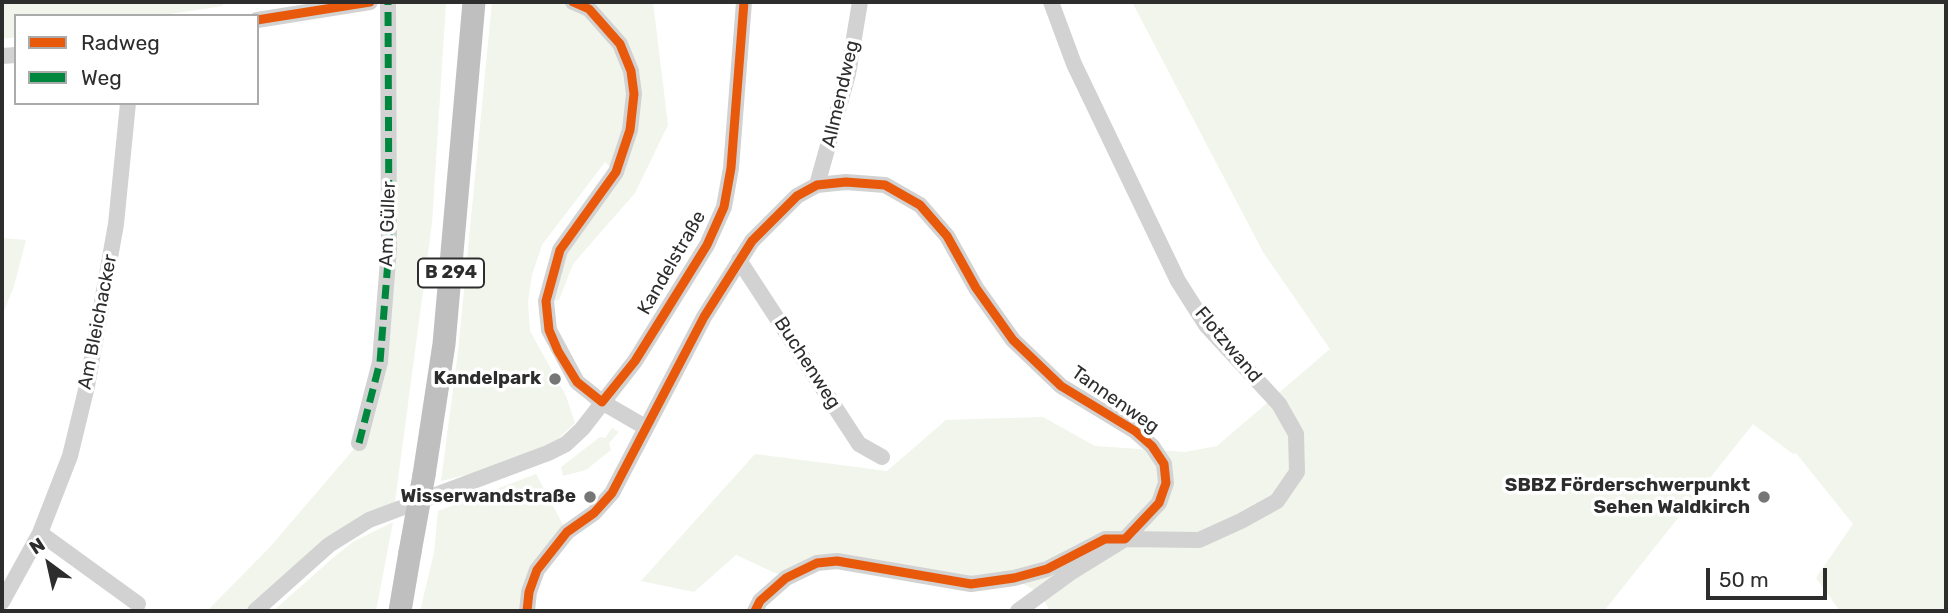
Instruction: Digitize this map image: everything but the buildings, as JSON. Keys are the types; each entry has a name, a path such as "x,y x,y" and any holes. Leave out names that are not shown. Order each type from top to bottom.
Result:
{"highway":[{"name":"B 294","path":"400,611 444,344 474,2"}],"street":[{"path":"259,20 370,2"},
{"name":"Am Güller","path":"359,443 380,362 389,248 388,2"},
{"path":"573,2 589,9 620,44 631,71 634,94 630,130 616,172 559,250 546,301 549,330 577,382 602,402 645,427"},
{"name":"Kandelstraße","path":"255,611 349,531 388,511 557,449 582,429 635,361 707,245 724,207 731,168 744,2"},
{"name":"Allmendweg","path":"817,185 848,74 860,2"},
{"name":"Flotzwand","path":"1051,2 1074,64 1178,281 1206,325 1279,404 1296,435 1297,472 1277,501 1199,540 1125,539"},
{"name":"Am Bleichacker","path":"2,603 40,533 64,479 87,386 122,183 128,105"},
{"name":"Tannenweg","path":"527,611 529,592 537,570 567,532 594,513 612,493 645,427 739,260 767,225 797,196 817,185 846,182 885,185 920,205 947,236 976,288 1013,340 1061,386 1135,431 1152,446 1164,464 1166,483 1159,503 1125,539 1070,573 1018,611"},
{"name":"Buchenweg","path":"739,260 859,444 882,457"},
{"path":"40,533 138,604"},
{"path":"755,611 760,601 786,578 817,563 837,561 971,584 1013,578 1047,569 1105,540 1125,539"}],"shaded area":[{"path":"2,2 223,2 223,6 170,14 14,14 14,37 2,39"},
{"path":"388,2 446,2 432,223 395,502 248,611 207,611 270,547 359,443 380,362"},
{"path":"492,2 653,2 668,125 635,193 573,264 559,300 553,301 561,264 616,172 605,162 542,245 532,275 528,302 530,331 566,396 575,423 559,438 541,448 491,469 441,481 458,352"},
{"path":"1132,2 1946,2 1946,611 1840,611 1816,578 1853,524 1796,453 1793,454 1753,424 1604,611 1050,611 1040,593 1013,578 971,584 837,561 786,578 736,555 694,592 641,581 755,454 887,471 946,420 1043,417 1095,446 1185,452 1217,446 1330,349 1263,252"},
{"path":"2,238 26,240 14,286 2,316"},
{"path":"612,428 619,432 609,443 611,450 586,470 563,476 561,467 600,437 605,438"},
{"path":"536,474 567,532 550,550 527,611 420,611 434,553 438,511"},
{"path":"393,522 376,611 273,611 353,542"}],"marked path":[{"path":"359,443 380,362 389,248 388,2"}],"cycle path":[{"path":"259,20 370,2"},
{"path":"573,2 589,9 620,44 631,71 634,94 630,130 616,172 560,250 546,301 549,330 558,351 577,382 602,402 635,361 707,245 724,207 731,168 744,2"},
{"path":"527,611 529,592 537,570 567,532 594,513 612,493 704,317 752,241 797,196 817,185 846,182 885,185 920,205 947,236 976,288 1013,340 1061,386 1135,431 1152,446 1164,464 1166,483 1159,503 1125,539 1105,539 1047,569 1014,578 971,584 837,561 817,563 786,578 760,601 755,611"}],"place":[{"name":"Kandelpark","path":"555,379"},
{"name":"Wisserwandstraße","path":"590,497"},
{"name":"SBBZ Förderschwerpunkt Sehen Waldkirch","path":"1764,497"}]}
